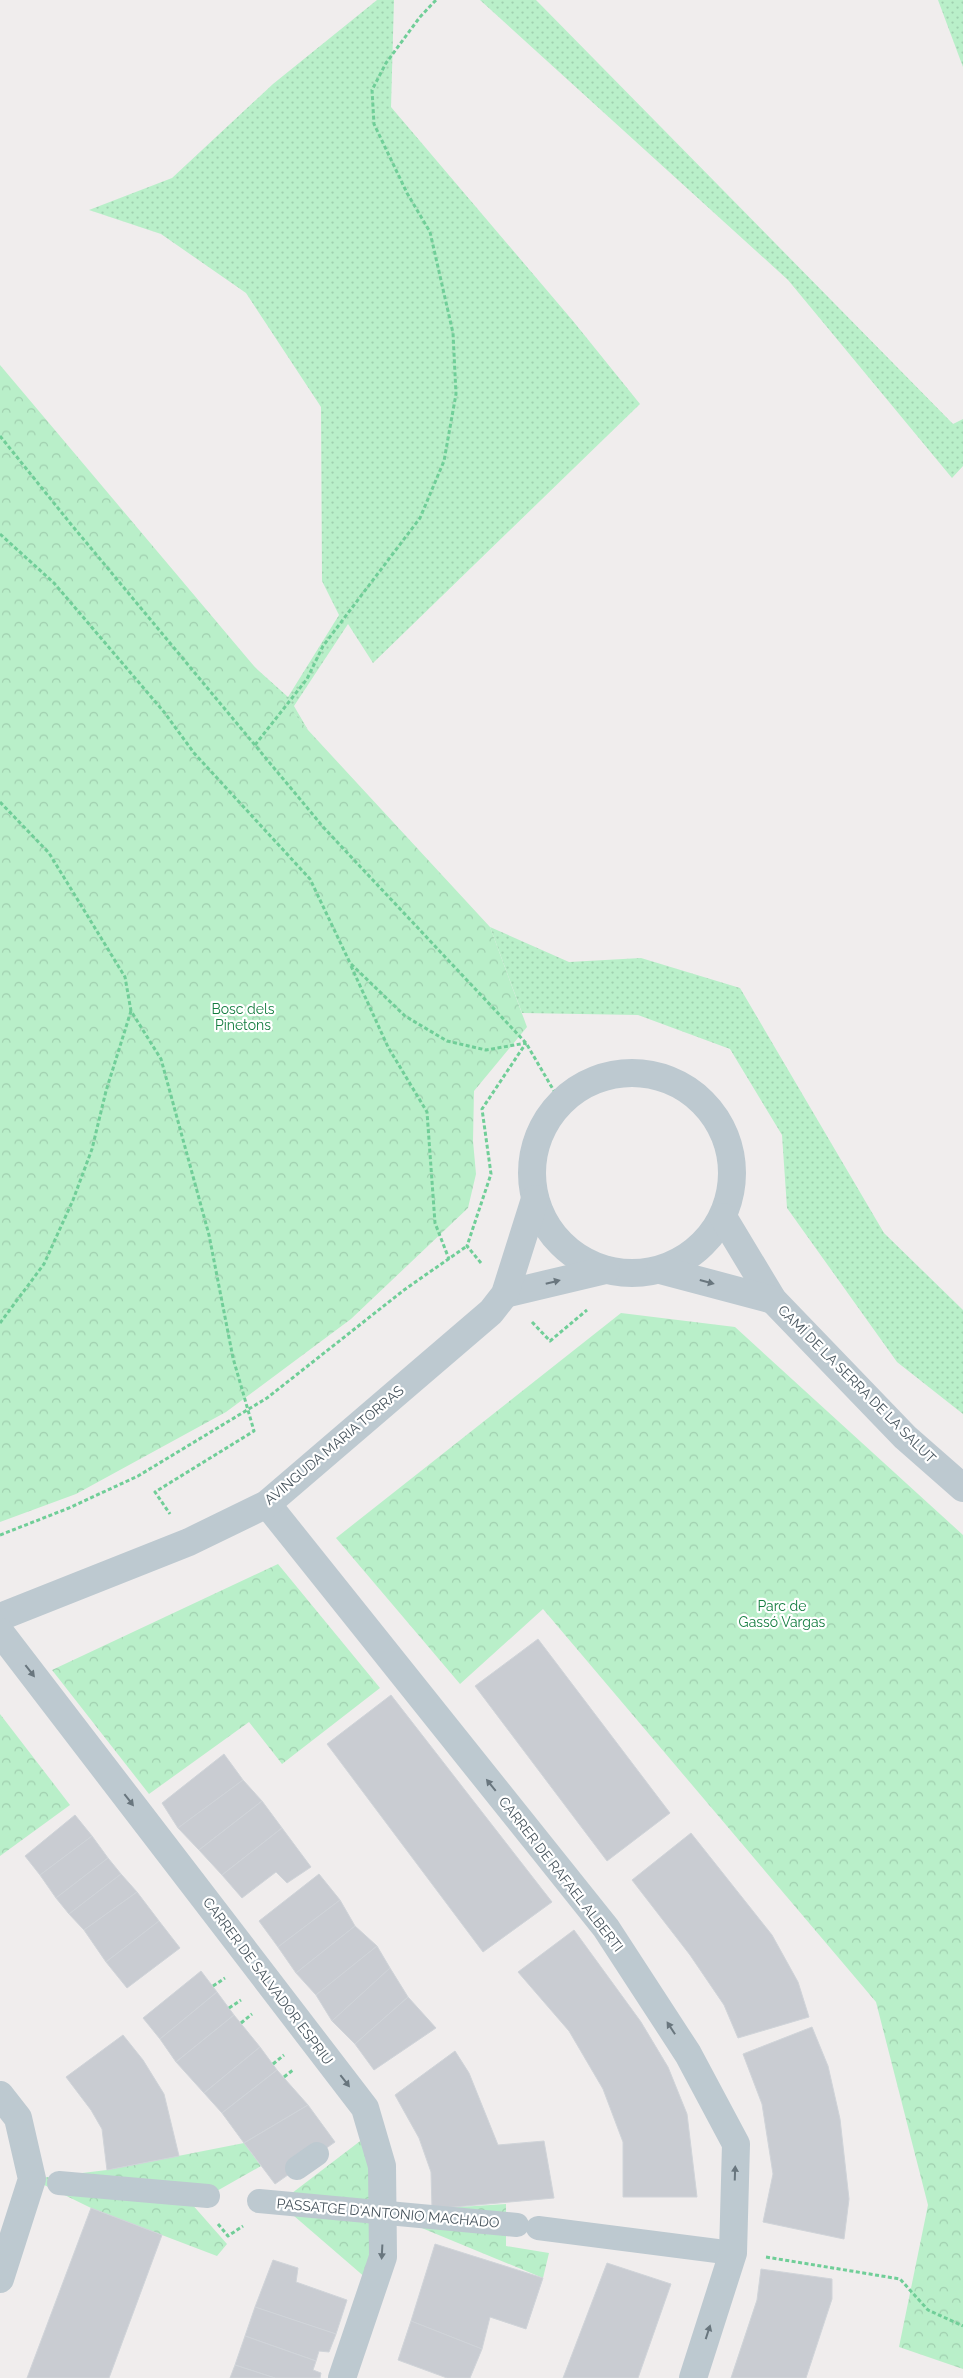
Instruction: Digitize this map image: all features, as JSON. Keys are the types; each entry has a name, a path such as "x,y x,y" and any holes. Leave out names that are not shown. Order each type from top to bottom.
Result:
{"street":[{"path":"638,1073 666,1079 691,1091 711,1111 726,1135 732,1162 732,1190 723,1217 707,1240 686,1258 660,1270 633,1274 606,1270 581,1260 560,1244 544,1223 535,1199 532,1164 541,1131 561,1103 584,1086 610,1076 638,1073"},
{"name":"AVINGUDA MARIA TORRAS","path":"0,1617 189,1542 267,1504 491,1312 506,1294 535,1199"},
{"name":"CAMÍ DE LA SERRA DE LA SALUT","path":"723,1217 773,1300 905,1437 963,1488"},
{"path":"506,1294 606,1270"},
{"name":"CAMÍ DE LA SERRA DE LA SALUT","path":"660,1270 773,1300"},
{"name":"CARRER DE RAFAEL ALBERTI","path":"267,1504 606,1928 688,2054 736,2144 732,2253 693,2378"},
{"name":"CARRER DE SALVADOR ESPRIU","path":"0,1632 365,2108 382,2166 383,2257 342,2378"},
{"path":"0,2095 18,2118 32,2180 0,2279"},
{"path":"297,2168 317,2154"},
{"path":"59,2183 208,2196"},
{"name":"PASSATGE D'ANTONIO MACHADO","path":"259,2201 527,2226 717,2251"}],"path":[{"path":"255,745 307,679 323,646 420,518 444,461 456,394 452,334 430,232 407,193 374,124 372,90 386,63 420,17 436,0"},
{"path":"0,436 70,524 324,828 526,1044 561,1103"},
{"path":"0,534 54,583 164,712 194,753 310,879 388,1047 427,1112 433,1169 435,1223 449,1259"},
{"path":"0,802 49,853 125,978 132,1011 161,1059 209,1235 233,1358 254,1432 154,1492 189,1542"},
{"path":"350,963 405,1016 447,1041 486,1050 526,1044"},
{"path":"0,1323 44,1264 73,1200 92,1149 106,1091 132,1011"},
{"path":"0,1535 69,1508 138,1476 248,1410 267,1398 404,1290 467,1246 491,1174 482,1109 526,1044"},
{"path":"467,1246 506,1294 550,1341 593,1305"},
{"path":"764,2257 900,2279 928,2310 963,2326"}],"green space":[{"path":"377,0 394,0 391,107 573,321 640,404 373,663 348,624 294,706 308,730 248,661 288,697 339,615 322,581 321,407 246,293 161,234 89,210 172,178 273,84"},
{"path":"480,0 536,0 953,424 963,419 963,466 952,478 788,280"},
{"path":"938,0 963,0 963,67"},
{"name":"Bosc dels Pinetons","path":"0,365 308,730 490,927 527,1027 474,1091 473,1141 476,1174 468,1208 351,1319 226,1412 76,1494 0,1522"},
{"path":"490,927 569,962 641,958 740,988 884,1233 963,1310 963,1414 897,1362 787,1208 782,1135 730,1049 638,1015 522,1013"},
{"name":"Parc de Gassó Vargas","path":"621,1313 735,1327 963,1535 963,2369 899,2347 928,2205 876,2002 543,1609 460,1684 336,1538"},
{"path":"278,1564 380,1688 282,1764 249,1722 149,1794 52,1670"},
{"path":"0,1714 70,1805 0,1856"},
{"path":"372,2132 382,2212 506,2204 506,2246 549,2253 543,2278 383,2212 374,2285 279,2203"},
{"path":"244,2143 261,2166 208,2196 183,2194 227,2244 217,2256 91,2208 32,2179 107,2170"}],"building":[{"path":"538,1639 670,1813 607,1861 475,1686"},
{"path":"391,1695 552,1902 483,1952 327,1744"},
{"path":"224,1754 243,1780 178,1828 162,1803"},
{"path":"243,1780 262,1801 199,1850 178,1828"},
{"path":"262,1801 282,1828 222,1875 199,1850"},
{"path":"75,1815 92,1836 40,1875 25,1856"},
{"path":"282,1828 311,1867 287,1883 276,1872 242,1898 222,1875"},
{"path":"691,1833 772,1935 798,1982 809,2017 738,2038 724,2005 690,1955 632,1880"},
{"path":"92,1836 108,1858 56,1898 40,1875"},
{"path":"108,1858 121,1874 69,1914 56,1898"},
{"path":"121,1874 137,1892 84,1930 69,1914"},
{"path":"319,1874 340,1900 278,1947 259,1921"},
{"path":"137,1892 159,1921 106,1962 84,1930"},
{"path":"340,1900 355,1926 296,1973 278,1947"},
{"path":"159,1921 180,1948 127,1988 106,1962"},
{"path":"355,1926 377,1946 316,1995 296,1973"},
{"path":"574,1930 641,2022 668,2067 687,2114 697,2197 623,2197 623,2142 603,2089 569,2031 518,1972"},
{"path":"377,1946 390,1968 332,2021 316,1995"},
{"path":"390,1968 408,1997 355,2044 332,2021"},
{"path":"201,1971 217,1992 160,2039 143,2018"},
{"path":"217,1992 234,2015 176,2062 160,2039"},
{"path":"408,1997 436,2028 374,2070 355,2044"},
{"path":"234,2015 260,2047 204,2093 176,2062"},
{"path":"812,2027 828,2066 840,2119 849,2199 844,2239 763,2222 773,2174 762,2104 743,2054"},
{"path":"123,2035 143,2060 164,2094 179,2156 107,2170 102,2129 91,2110 66,2077"},
{"path":"260,2047 277,2070 222,2113 204,2093"},
{"path":"455,2051 469,2073 498,2145 544,2141 554,2198 432,2209 431,2172 419,2138 395,2095"},
{"path":"277,2070 308,2105 244,2143 222,2113"},
{"path":"308,2105 335,2142 275,2184 244,2143"},
{"path":"91,2208 162,2235 109,2378 27,2378"},
{"path":"435,2244 543,2278 526,2329 490,2317 482,2349 411,2321"},
{"path":"273,2260 298,2268 296,2282 347,2300 336,2334 255,2307"},
{"path":"607,2263 671,2284 638,2378 563,2378"},
{"path":"761,2269 832,2279 832,2299 806,2378 731,2378 757,2300"},
{"path":"255,2307 336,2334 329,2352 319,2351 316,2361 245,2336"},
{"path":"411,2321 482,2349 470,2378 447,2378 398,2360"},
{"path":"245,2336 316,2361 313,2370 321,2373 320,2378 275,2378 235,2365"},
{"path":"235,2365 275,2378 230,2378"}]}
